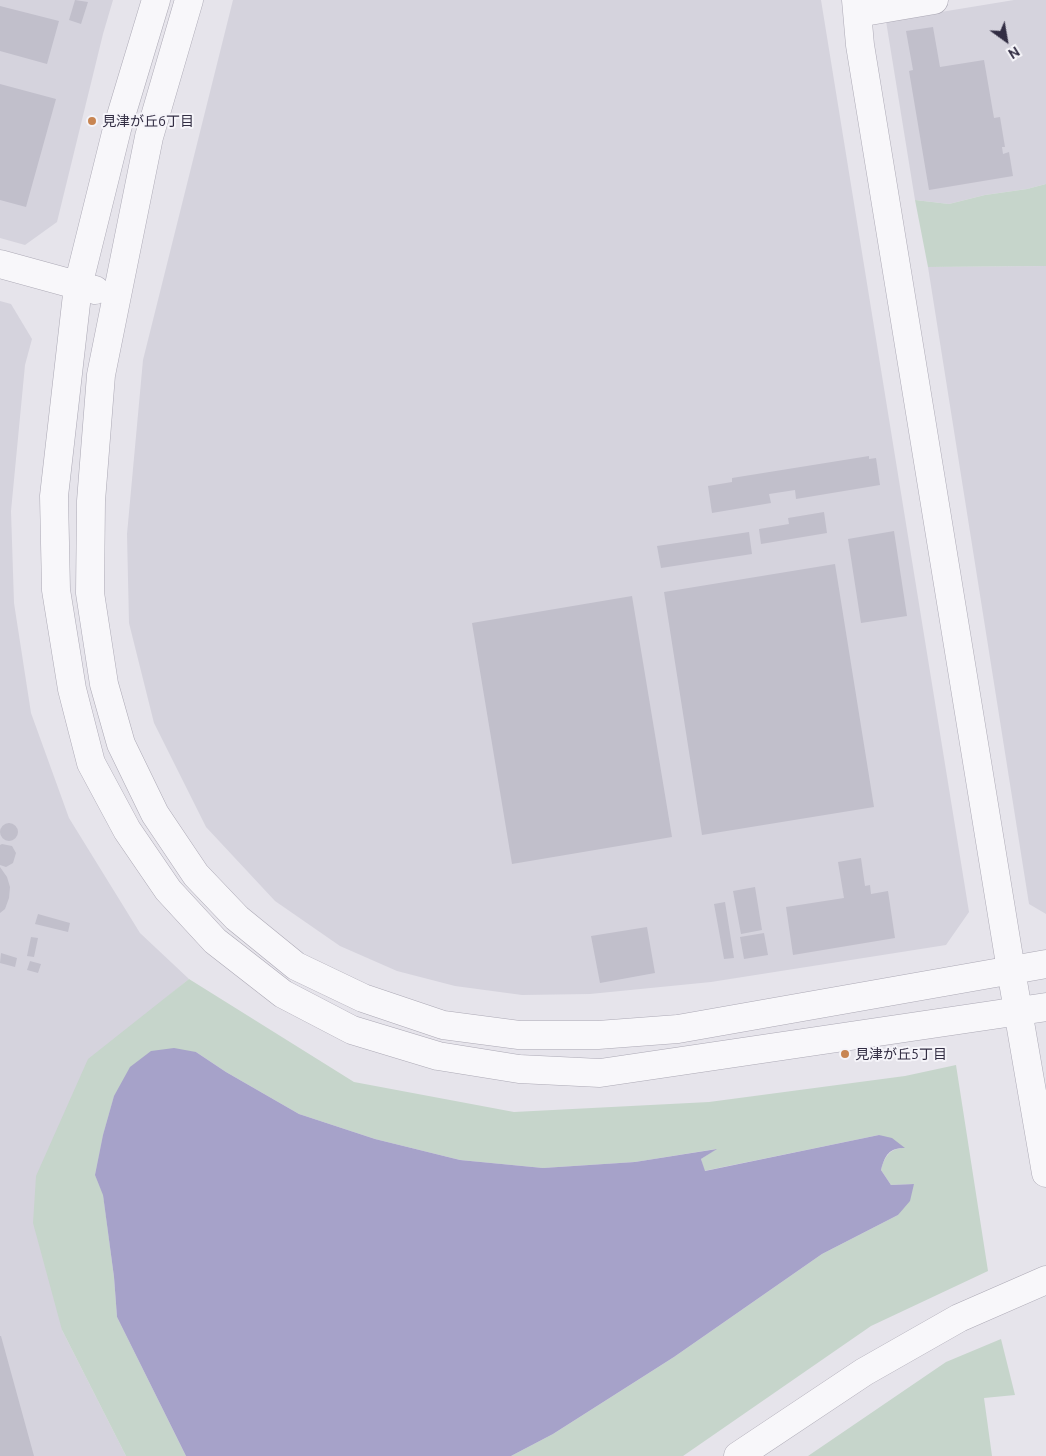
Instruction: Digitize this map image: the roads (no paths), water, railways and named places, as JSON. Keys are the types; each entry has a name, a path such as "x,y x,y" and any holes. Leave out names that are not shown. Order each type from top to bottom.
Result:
{"street":[{"path":"156,0 117,129 78,286 54,496 56,590 72,689 91,763 127,830 168,890 215,940 283,994 352,1030 438,1056 519,1069 600,1073 1046,1007"},
{"path":"189,0 149,137 101,375 91,501 90,593 104,684 121,744 156,814 196,876 236,918 296,966 363,998 443,1025 529,1035 598,1035 678,1029 1046,964"},
{"path":"934,0 857,6 862,54 1011,970 1046,1173"},
{"path":"0,264 116,296"},
{"path":"738,1456 873,1367 959,1318 1046,1280"}],"place":[{"name":"見津が丘6丁目","path":"92,121"},
{"name":"見津が丘5丁目","path":"845,1054"}]}
